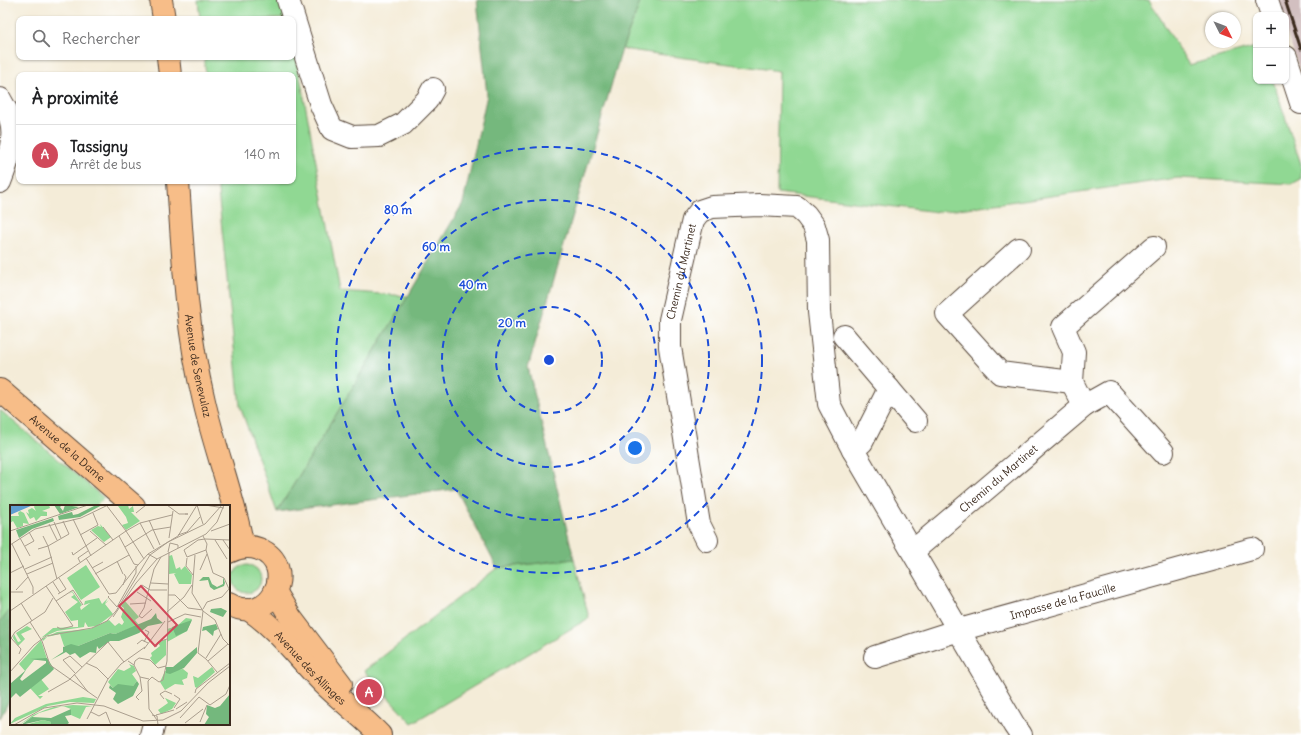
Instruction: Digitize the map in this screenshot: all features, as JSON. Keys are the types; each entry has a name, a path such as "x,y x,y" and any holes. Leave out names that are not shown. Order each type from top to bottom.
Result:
{"main road":[{"path":"161,0 164,16"},
{"path":"168,60 170,72"},
{"name":"Avenue de Senevulaz","path":"178,184 187,303 194,349 212,434 235,510 236,550"},
{"name":"Avenue de la Dame","path":"0,390 133,505"},
{"path":"236,550 256,548 264,552 276,565 278,574 278,583 270,600 262,606 238,606"},
{"name":"Avenue des Allinges","path":"275,591 291,618 376,731"},
{"name":"Avenue des Allinges","path":"238,606 260,617 275,630 322,682 376,731"}],"street":[{"path":"288,0 293,16"},
{"path":"1267,0 1271,12"},
{"path":"296,25 321,105 332,129 352,137 379,136 403,124 427,100 433,89"},
{"path":"1289,66 1301,103"},
{"path":"0,99 10,118 13,128 8,160 0,182"},
{"name":"Chemin du Martinet","path":"708,540 699,524 670,347 671,314 693,220 700,211 712,207 759,205 797,207 806,215 814,226 818,240 819,312 829,404 853,450 1021,735"},
{"path":"1084,406 1072,382 1074,352 1062,327 1154,248"},
{"path":"1019,249 947,314 1000,373 1072,382"},
{"path":"844,336 916,421"},
{"path":"853,450 862,442 889,389"},
{"name":"Chemin du Martinet","path":"913,551 1084,406 1109,392 1162,452"},
{"name":"Impasse de la Faucille","path":"875,657 959,630 1252,549"},
{"path":"151,735 154,725"}],"shaded area":[{"path":"1276,0 1301,0 1301,75 1289,40 1289,12 1280,12"}],"green space":[{"path":"198,0 294,0 294,16 200,16"},
{"path":"477,0 641,0 622,49 528,367 574,559 497,568 456,489 277,512 463,203 487,95"},
{"path":"641,0 1149,0 1189,65 1253,48 1253,84 1274,84 1301,164 1301,179 1292,184 1178,178 938,212 777,193 779,71 622,49"},
{"path":"296,55 340,291 408,296 277,512 240,406 217,184 296,184 296,72 206,72 204,60 296,60"},
{"path":"0,410 104,498 97,505 10,505 10,699 0,718"},
{"path":"574,559 589,618 412,723 364,671 497,568"},
{"path":"247,565 257,569 261,579 257,589 247,593 237,589 233,579 237,569"},
{"path":"10,610 10,699 0,718 0,622"}],"railway":[{"path":"1285,0 1301,49"}],"place":[{"name":"Tassigny","path":"369,692"}]}
